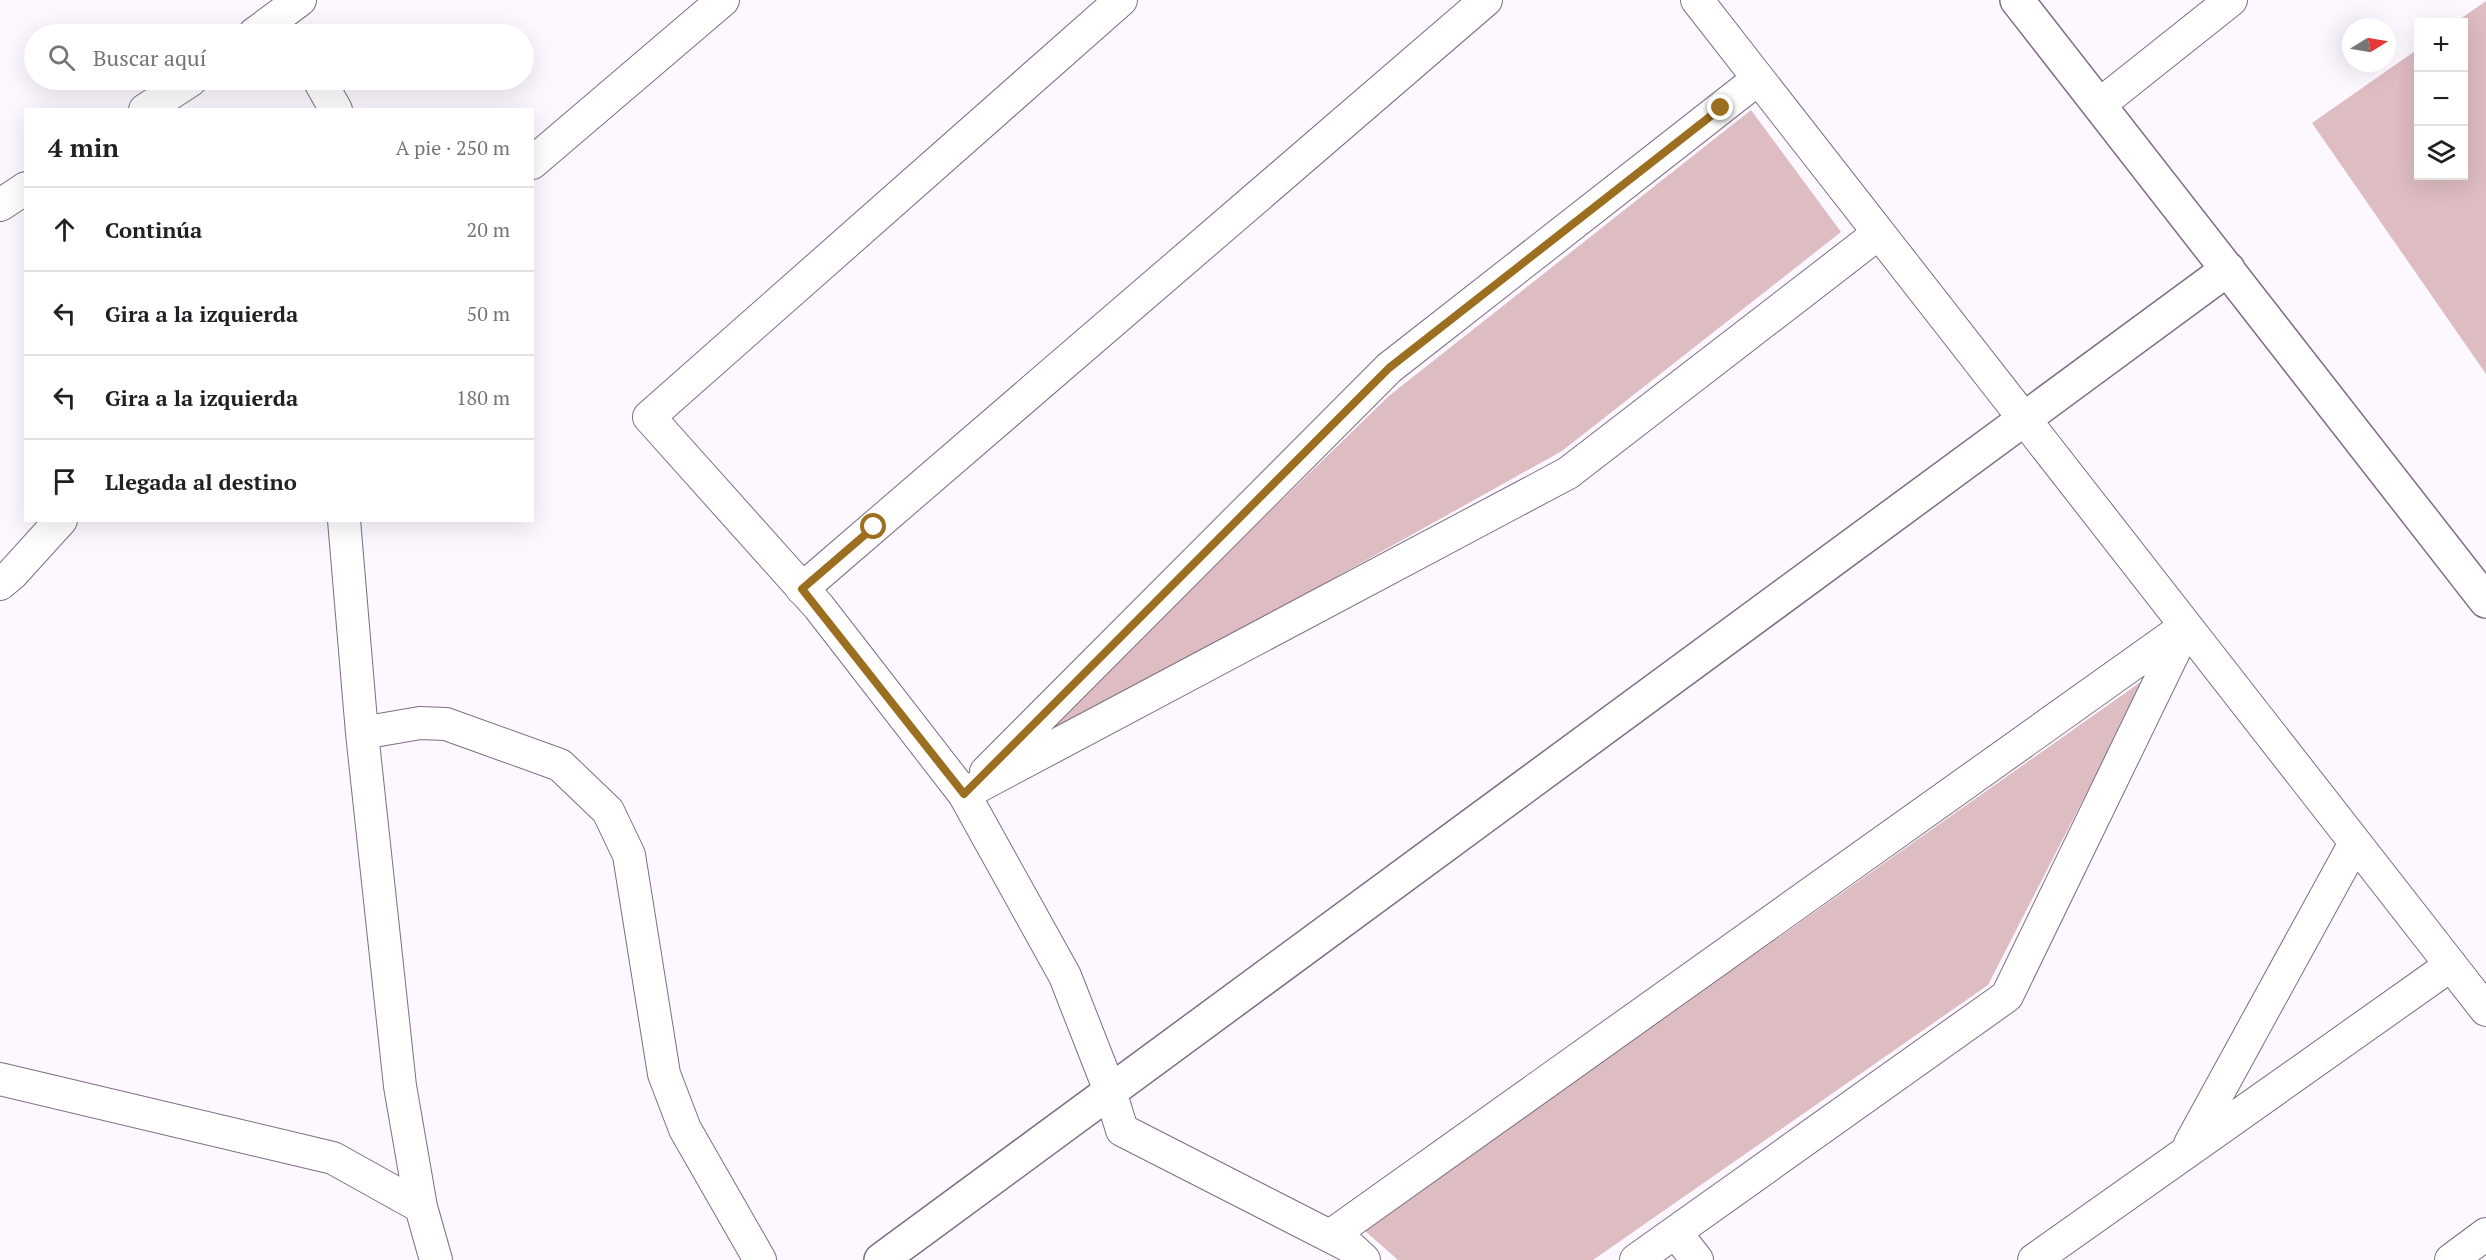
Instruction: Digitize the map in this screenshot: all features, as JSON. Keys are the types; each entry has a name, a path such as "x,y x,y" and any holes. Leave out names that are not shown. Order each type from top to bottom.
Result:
{"street":[{"path":"534,161 723,0"},
{"path":"1122,0 649,417 802,589 964,794 1065,976 1110,1091 1122,1130 1349,1246 1364,1260"},
{"path":"802,589 1486,0"},
{"path":"1697,0 2486,1010"},
{"path":"2017,0 2486,601"},
{"path":"2099,105 2231,0"},
{"path":"272,24 293,12"},
{"path":"964,794 1389,368 1758,79"},
{"path":"149,108 176,90"},
{"path":"325,90 335,108"},
{"path":"0,205 24,189"},
{"path":"964,794 1568,473 1880,233"},
{"path":"881,1260 2228,270"},
{"path":"0,584 60,522"},
{"path":"344,522 362,733 400,1086 421,1207 436,1260"},
{"path":"1636,1260 2007,996 2186,626"},
{"path":"1330,1236 2186,626"},
{"path":"362,733 420,723 446,724 560,765 608,811 629,855 664,1074 685,1129 760,1260"},
{"path":"2186,1152 2355,843"},
{"path":"2034,1260 2451,965"},
{"path":"0,1079 333,1158 421,1207"},
{"path":"1676,1233 1697,1260"},
{"path":"2451,1260 2486,1234"}],"shaded area":[{"path":"2486,1 2486,374 2312,123 2385,72 2396,72 2396,64 2414,52 2414,180 2468,180 2468,18 2462,18"},
{"path":"1751,110 1841,232 1562,451 1022,752 1390,395"},
{"path":"2145,679 1988,985 1593,1260 1398,1260 1364,1230"}],"route":[{"path":"874,527 802,589 819,607 964,794 1389,368 1721,108"}]}
